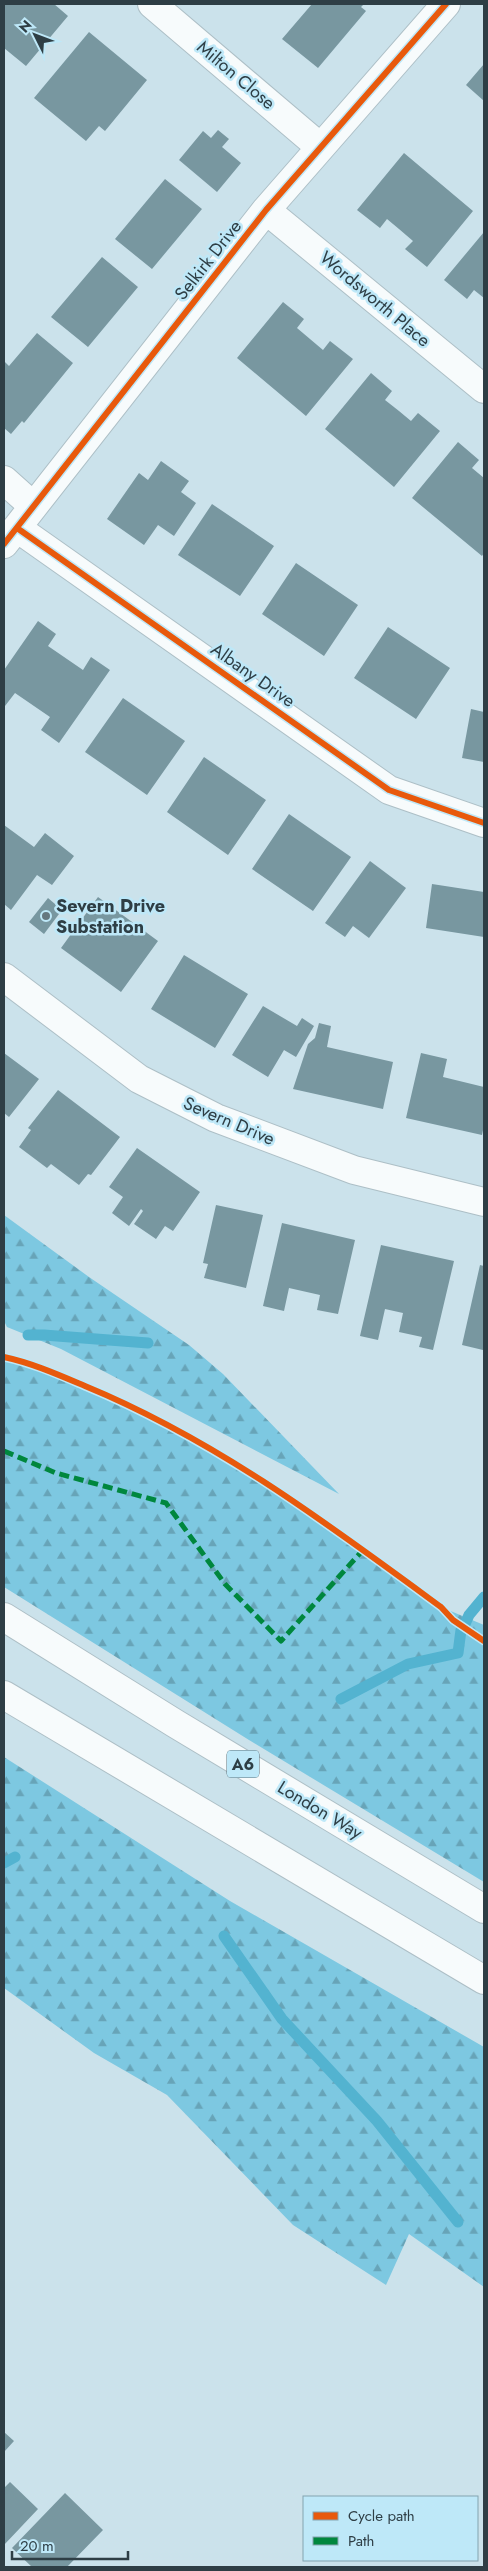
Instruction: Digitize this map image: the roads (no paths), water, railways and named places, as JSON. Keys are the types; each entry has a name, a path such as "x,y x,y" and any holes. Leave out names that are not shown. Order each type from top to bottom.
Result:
{"main road":[{"name":"Milton Close","path":"152,4 320,147"},
{"name":"Selkirk Drive","path":"10,536 266,210 446,4"},
{"name":"Wordsworth Place","path":"266,210 484,389"},
{"path":"4,480 33,506"},
{"name":"Albany Drive","path":"10,536 389,790 484,823"},
{"name":"Severn Drive","path":"4,977 139,1079 216,1118 354,1170 484,1202"},
{"name":"London Way","path":"4,1617 176,1724 484,1909"},
{"path":"4,1695 484,1980"}],"waterway":[{"path":"28,1335 148,1343"},
{"path":"465,1624 469,1615 484,1597"},
{"path":"341,1699 408,1664 458,1653 461,1630"},
{"path":"4,1863 15,1857"},
{"path":"224,1936 282,2019 377,2121 458,2222"}],"place":[{"name":"Severn Drive Substation","path":"46,916"}]}
